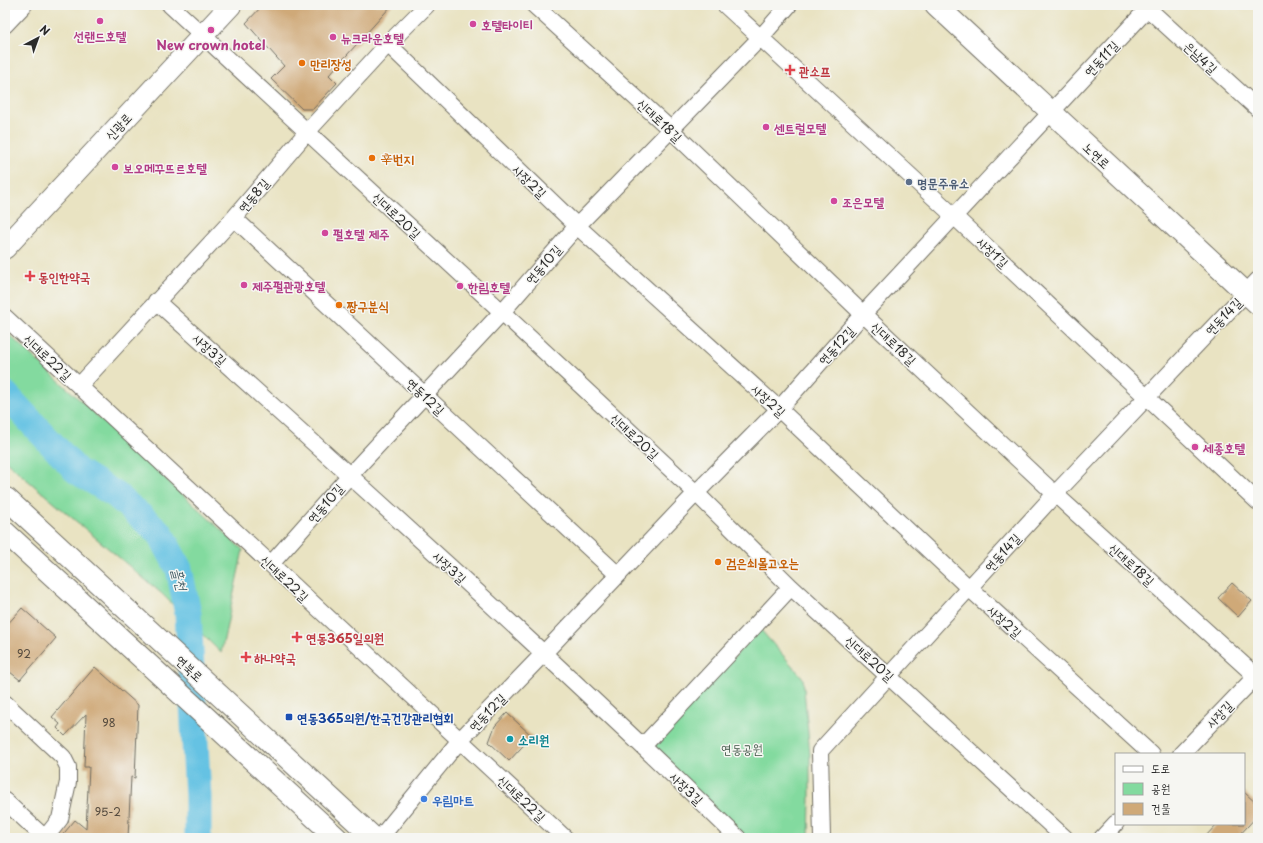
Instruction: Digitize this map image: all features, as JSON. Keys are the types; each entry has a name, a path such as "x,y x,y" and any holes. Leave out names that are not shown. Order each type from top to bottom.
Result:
{"main road":[{"name":"신광로","path":"5,248 231,5"},
{"name":"노연로","path":"936,5 1051,112 1254,292"},
{"name":"연북로","path":"5,498 374,838"},
{"name":"연북로","path":"5,532 337,838"}],"street":[{"path":"8,17 24,5"},
{"name":"신대로20길","path":"170,5 696,493 791,587 1065,838"},
{"name":"연동8길","path":"79,386 156,300 234,218 307,132 388,44 427,5"},
{"name":"신대로18길","path":"534,5 670,129 1055,494 1257,676"},
{"name":"사장1길","path":"725,5 955,217 1258,502"},
{"name":"연동10길","path":"271,564 350,475 502,312 577,226 760,37 789,5"},
{"name":"연동11길","path":"1051,112 1148,6"},
{"name":"은남4길","path":"1148,6 1258,109"},
{"name":"사장2길","path":"388,44 577,226 779,410 969,588 1150,753"},
{"name":"연동12길","path":"380,838 460,740 544,654 696,493 779,410 864,314 1051,112"},
{"name":"연동12길","path":"234,218 618,575"},
{"name":"연동14길","path":"822,838 820,751 1055,494 1146,397 1254,292"},
{"name":"사장3길","path":"156,300 350,475 544,654 643,746 738,838"},
{"name":"신대로22길","path":"5,317 565,838"},
{"path":"643,746 791,587"},
{"name":"사장길","path":"1182,753 1257,676"},
{"path":"5,703 63,757 68,767 68,782 60,819 45,838 5,801"},
{"path":"1102,838 1115,824"}],"green space":[{"path":"5,331 243,550 221,653 161,593 5,460"},
{"name":"연동공원","path":"760,629 803,678 810,755 809,838 738,838 648,751"}],"building":[{"path":"263,5 392,5 329,75 337,83 313,109 302,109 271,79 284,66 246,23"},
{"path":"1232,583 1252,601 1238,617 1218,598"},
{"path":"22,608 56,638 20,680 5,668 5,627"},
{"path":"95,667 138,705 135,778 131,777 128,838 60,838 75,820 86,829 89,767 84,767 86,714 65,736 57,728 60,724 52,717"},
{"name":"소리원","path":"507,713 532,736 509,761 489,742 495,726"},
{"path":"1245,793 1258,805 1258,815 1237,838 1204,838 1216,825 1245,825"}],"waterway":[{"name":"흘천","path":"5,394 77,471 116,495 160,533 179,569 188,614 198,797 198,838"}],"place":[{"name":"선랜드호텔","path":"100,21"},
{"name":"호텔타이티","path":"473,24"},
{"name":"New crown hotel","path":"211,30"},
{"name":"뉴크라운호텔","path":"333,37"},
{"name":"만리장성","path":"302,63"},
{"name":"관소프","path":"790,70"},
{"name":"센트럴모텔","path":"766,127"},
{"name":"辛번지","path":"372,158"},
{"name":"보오메꾸뜨르호텔","path":"115,167"},
{"name":"명문주유소","path":"909,182"},
{"name":"조은모텔","path":"834,201"},
{"name":"펄호텔 제주","path":"325,233"},
{"name":"동인한약국","path":"30,276"},
{"name":"제주펄관광호텔","path":"244,285"},
{"name":"한림호텔","path":"460,286"},
{"name":"짱구분식","path":"339,305"},
{"name":"세종호텔","path":"1195,447"},
{"name":"검은쇠몰고오는","path":"718,562"},
{"name":"연동365일의원","path":"297,637"},
{"name":"하나약국","path":"246,657"},
{"name":"연동365의원/한국건강관리협회","path":"289,717"},
{"name":"소리원","path":"510,739"},
{"name":"우림마트","path":"424,799"}]}
